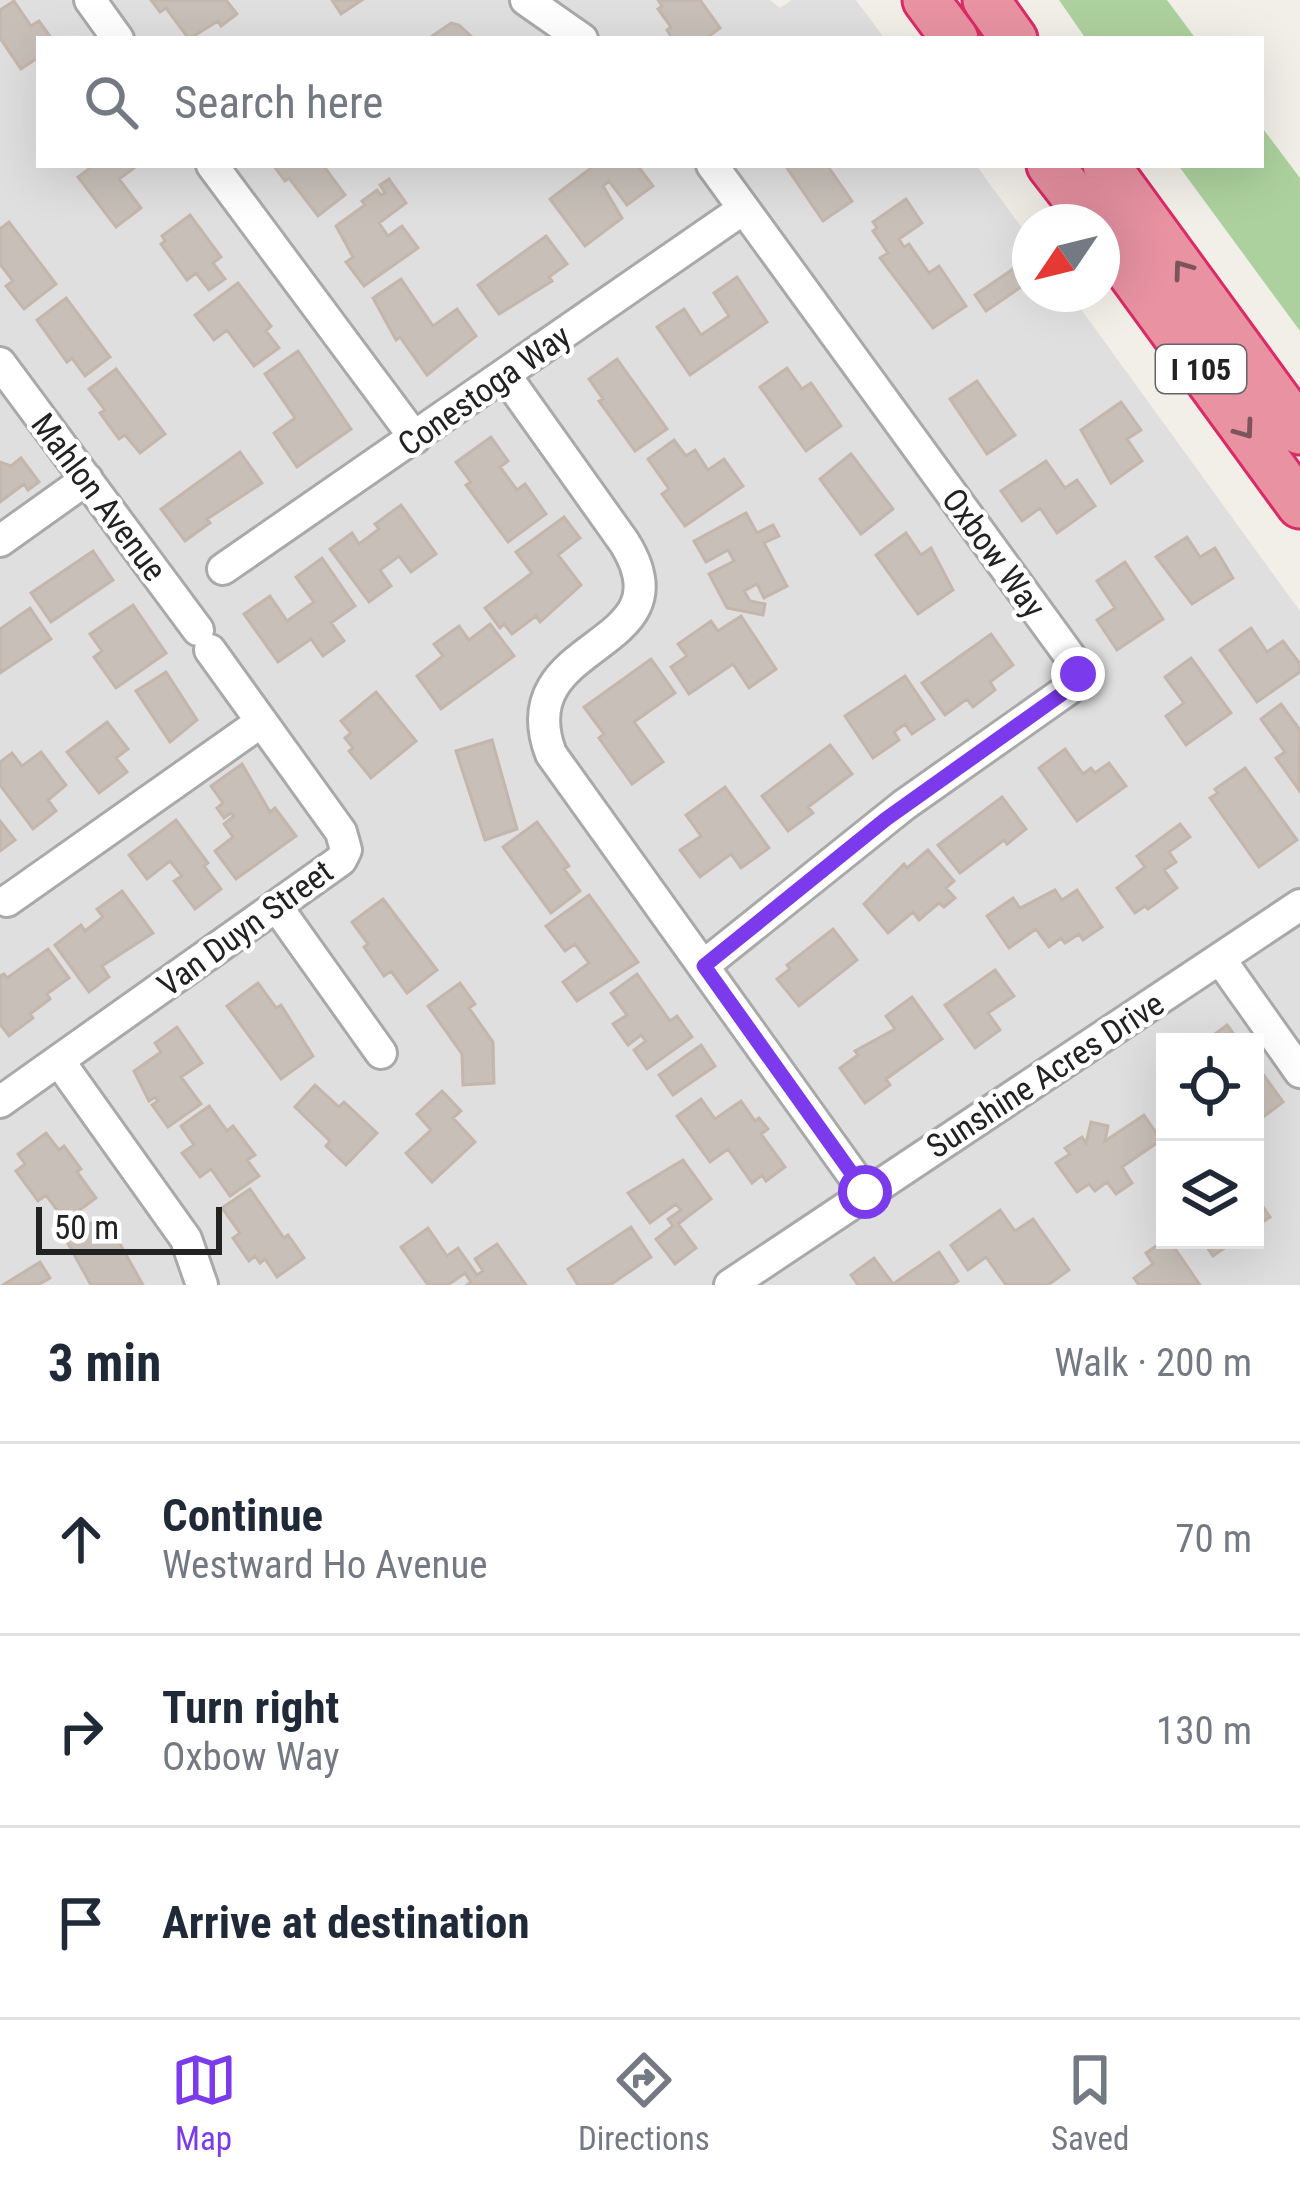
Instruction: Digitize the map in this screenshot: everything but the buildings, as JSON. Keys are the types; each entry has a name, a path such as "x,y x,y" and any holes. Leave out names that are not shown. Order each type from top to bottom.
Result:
{"highway":[{"path":"926,0 953,36"},
{"path":"986,0 1012,36"},
{"path":"1018,0 1038,36"},
{"path":"1052,168 1080,204"},
{"name":"I 105","path":"1111,168 1122,224 1300,505"},
{"name":"I 105","path":"1122,224 1300,431"}],"street":[{"path":"89,0 116,36"},
{"path":"526,0 578,36"},
{"path":"214,168 415,438"},
{"name":"Oxbow Way","path":"704,966 886,819 1070,688 1078,674 714,168"},
{"name":"Conestoga Way","path":"223,569 743,209"},
{"name":"Mahlon Avenue","path":"0,363 204,640"},
{"path":"505,375 624,542 637,568 636,597 624,624 548,689 542,713 546,741 558,767 865,1192"},
{"path":"0,541 86,479"},
{"name":"Van Duyn Street","path":"0,1102 341,860 346,841 204,640"},
{"path":"7,901 261,722"},
{"name":"Sunshine Acres Drive","path":"730,1285 1300,905"},
{"path":"278,907 381,1053"},
{"path":"1220,959 1300,1072"},
{"path":"58,1061 186,1239 202,1285"}],"shaded area":[{"path":"0,0 770,0 780,8 792,0 856,0 883,36 36,36 36,168 978,168 1012,214 1012,312 1083,312 1300,611 1300,1285 0,1285"}],"green space":[{"path":"1059,0 1167,0 1194,36 1084,36"},
{"path":"1264,130 1300,178 1300,331 1180,168 1264,168"}],"route":[{"path":"865,1192 704,966 886,819 1070,688 1078,674"}]}
